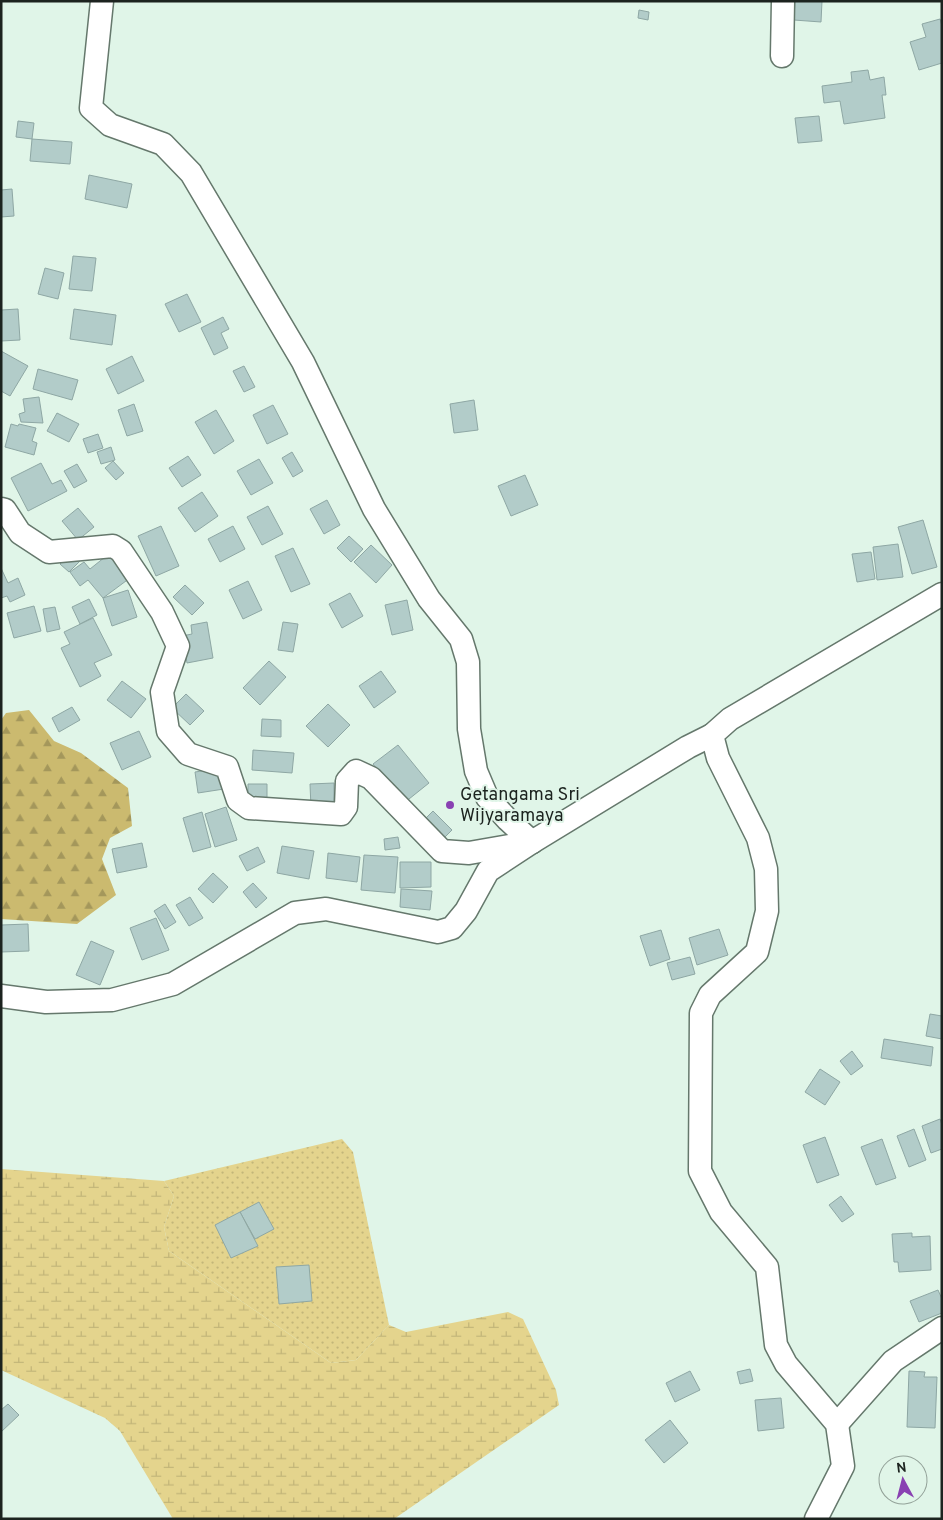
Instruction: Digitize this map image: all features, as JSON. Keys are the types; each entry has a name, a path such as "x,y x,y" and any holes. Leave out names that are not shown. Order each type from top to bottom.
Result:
{"street":[{"path":"102,1 91,108 110,125 163,144 191,173 303,362 374,509 429,599 461,639 468,662 469,729 476,771 487,797 532,842"},
{"path":"782,56 783,1"},
{"path":"1,509 5,510 20,533 49,552 113,546 121,551 162,612 178,646 162,692 168,731 188,754 227,767 238,800 249,808 340,814 346,806 347,781 356,771 371,778 442,851 469,853 532,842"},
{"path":"1,996 46,1002 112,1000 173,984 296,912 326,909 438,932 452,928 466,912 488,871 688,746 712,734 730,719 942,594"},
{"path":"712,734 718,758 758,838 766,869 768,911 757,952 710,994 701,1013 700,1171 721,1212 767,1267 776,1346 782,1358 837,1424 843,1466 816,1519"},
{"path":"837,1424 893,1362 942,1328"}],"green space":[{"path":"29,710 54,741 81,753 128,788 132,826 110,838 102,859 116,895 77,924 1,919 1,720 6,713"},
{"path":"342,1139 353,1152 389,1325 356,1360 331,1363 169,1251 164,1227 174,1196 164,1181"},
{"path":"1,1169 164,1181 174,1196 164,1227 169,1251 331,1363 356,1360 389,1325 406,1332 508,1312 523,1319 556,1390 559,1405 394,1519 173,1519 120,1431 105,1418 1,1370"}],"building":[{"path":"795,1 822,1 821,22 794,20"},
{"path":"639,10 649,12 648,20 638,18"},
{"path":"940,19 942,26 942,63 919,70 910,42 926,37 922,24"},
{"path":"868,70 870,80 884,77 886,95 882,95 885,118 844,124 840,101 824,103 822,86 852,82 851,72"},
{"path":"819,116 822,141 798,143 795,118"},
{"path":"18,121 34,123 32,139 16,137"},
{"path":"32,139 72,142 70,164 30,161"},
{"path":"89,175 132,184 127,208 85,199"},
{"path":"12,189 14,216 1,217 1,190"},
{"path":"73,256 96,258 92,291 69,289"},
{"path":"45,268 64,273 58,299 38,294"},
{"path":"187,294 201,322 179,332 165,304"},
{"path":"18,309 20,340 1,341 1,310"},
{"path":"74,309 116,315 112,345 70,339"},
{"path":"223,317 229,329 221,333 228,348 214,355 201,328"},
{"path":"1,351 28,366 10,396 1,391"},
{"path":"132,356 144,381 118,394 106,369"},
{"path":"244,366 255,387 244,392 233,371"},
{"path":"38,369 78,380 72,400 33,389"},
{"path":"39,397 43,423 21,422 19,414 25,412 23,399"},
{"path":"474,400 478,430 454,433 450,404"},
{"path":"134,404 143,431 127,436 118,410"},
{"path":"273,405 288,434 267,444 253,415"},
{"path":"216,410 234,441 214,454 195,422"},
{"path":"57,413 79,424 69,442 47,431"},
{"path":"11,424 36,428 32,441 37,443 34,455 5,447"},
{"path":"98,434 103,448 88,453 83,439"},
{"path":"111,447 115,460 101,464 97,452"},
{"path":"292,452 303,471 293,477 282,458"},
{"path":"188,456 201,475 182,487 169,468"},
{"path":"259,459 273,483 251,495 237,471"},
{"path":"113,461 124,473 116,480 105,468"},
{"path":"41,463 52,484 61,480 67,491 28,511 11,478"},
{"path":"77,464 87,481 74,488 64,471"},
{"path":"525,475 538,505 511,516 498,486"},
{"path":"202,492 218,516 195,532 178,508"},
{"path":"327,500 340,525 324,534 310,509"},
{"path":"268,506 283,534 262,545 247,517"},
{"path":"78,508 94,527 78,540 62,521"},
{"path":"923,520 937,567 912,574 898,527"},
{"path":"161,526 179,566 156,576 138,536"},
{"path":"233,526 245,549 220,562 208,539"},
{"path":"349,536 363,549 351,562 337,548"},
{"path":"898,544 903,577 877,580 873,547"},
{"path":"371,545 392,565 376,583 354,562"},
{"path":"293,548 310,584 291,592 275,556"},
{"path":"72,552 81,560 69,572 60,564"},
{"path":"871,552 875,579 857,582 852,554"},
{"path":"110,553 130,578 103,598 88,580 80,586 70,572 84,562 90,569"},
{"path":"1,568 8,583 18,578 25,595 10,602 7,596 1,598"},
{"path":"248,581 262,610 243,619 229,590"},
{"path":"185,585 204,603 192,615 173,597"},
{"path":"128,590 137,617 112,626 103,598"},
{"path":"350,593 363,616 342,628 329,604"},
{"path":"89,599 97,615 80,624 72,607"},
{"path":"407,600 413,630 392,635 385,605"},
{"path":"34,606 41,631 14,638 7,613"},
{"path":"55,607 60,629 47,632 43,609"},
{"path":"93,618 112,655 94,663 101,676 80,687 61,648 70,644 64,632"},
{"path":"207,622 213,658 187,663 182,636 192,634 191,625"},
{"path":"283,622 298,624 293,652 278,650"},
{"path":"269,661 286,677 260,705 243,688"},
{"path":"381,671 396,692 374,708 359,686"},
{"path":"122,681 146,699 131,718 107,700"},
{"path":"186,694 204,711 190,725 172,708"},
{"path":"328,704 350,725 328,747 306,726"},
{"path":"72,707 80,720 59,732 52,718"},
{"path":"262,719 281,720 281,737 261,736"},
{"path":"139,731 151,757 122,770 110,743"},
{"path":"398,745 429,783 404,803 373,764"},
{"path":"253,750 294,753 292,773 252,770"},
{"path":"221,768 224,789 198,793 195,772"},
{"path":"334,783 334,807 311,808 310,784"},
{"path":"248,784 267,784 267,805 248,804"},
{"path":"226,807 237,840 215,847 205,814"},
{"path":"433,811 452,830 441,841 422,822"},
{"path":"202,812 211,847 193,852 183,818"},
{"path":"398,837 400,848 385,850 384,839"},
{"path":"142,843 147,867 117,873 112,849"},
{"path":"282,846 314,851 309,879 277,873"},
{"path":"258,847 265,862 247,871 239,856"},
{"path":"328,853 360,857 357,882 326,878"},
{"path":"364,855 398,857 395,893 361,890"},
{"path":"400,862 431,862 431,887 400,888"},
{"path":"213,873 228,887 213,903 198,889"},
{"path":"253,883 267,898 256,908 243,892"},
{"path":"401,889 432,891 430,910 400,907"},
{"path":"190,897 203,918 189,926 176,905"},
{"path":"165,904 176,922 165,929 154,911"},
{"path":"156,918 169,950 142,960 130,928"},
{"path":"28,924 29,951 1,952 1,925"},
{"path":"719,929 728,955 697,965 689,938"},
{"path":"661,930 670,959 650,966 640,936"},
{"path":"91,941 114,951 100,985 76,975"},
{"path":"690,957 695,974 672,980 667,963"},
{"path":"930,1014 942,1016 942,1039 926,1036"},
{"path":"884,1039 933,1047 931,1066 881,1058"},
{"path":"852,1051 863,1066 851,1075 840,1061"},
{"path":"820,1069 840,1082 825,1105 805,1092"},
{"path":"940,1119 942,1125 942,1149 931,1153 922,1126"},
{"path":"914,1129 926,1160 909,1167 897,1136"},
{"path":"825,1137 839,1175 817,1183 803,1145"},
{"path":"882,1139 896,1178 876,1185 861,1147"},
{"path":"841,1196 854,1214 842,1222 829,1205"},
{"path":"259,1202 274,1229 255,1239 240,1212"},
{"path":"240,1212 258,1246 231,1258 215,1225"},
{"path":"912,1233 912,1237 930,1236 931,1270 899,1272 898,1262 894,1262 892,1234"},
{"path":"309,1265 312,1301 279,1304 276,1267"},
{"path":"938,1290 942,1299 942,1313 919,1322 910,1301"},
{"path":"750,1369 753,1381 740,1384 737,1372"},
{"path":"690,1371 700,1390 675,1402 666,1383"},
{"path":"909,1371 925,1372 924,1377 937,1377 935,1428 907,1427"},
{"path":"781,1398 784,1428 758,1431 755,1400"},
{"path":"8,1404 19,1415 1,1432 1,1410"},
{"path":"670,1420 688,1443 664,1463 645,1440"}],"place":[{"name":"Getangama Sri Wijyaramaya","path":"450,805"}]}
